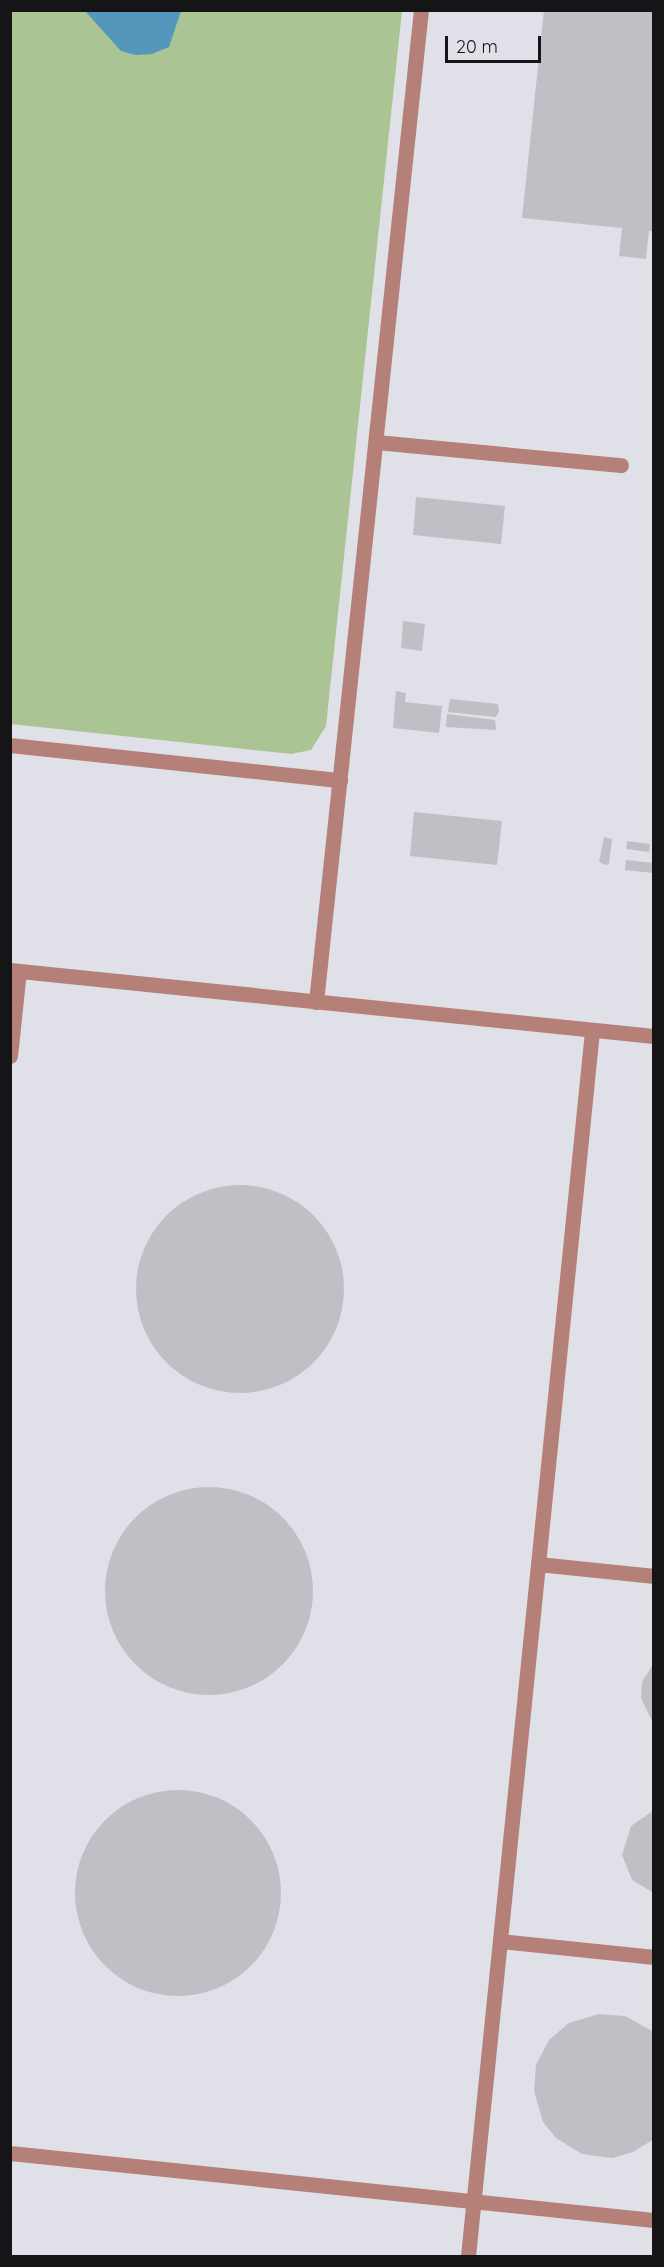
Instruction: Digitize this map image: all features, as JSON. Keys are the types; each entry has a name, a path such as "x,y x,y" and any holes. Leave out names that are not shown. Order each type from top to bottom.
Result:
{"lane":[{"path":"316,1002 422,10"},
{"path":"376,442 621,465"},
{"path":"10,745 340,780"},
{"path":"10,1056 15,971 654,1036"},
{"path":"468,2256 592,1030"},
{"path":"538,1564 654,1576"},
{"path":"500,1941 654,1957"},
{"path":"10,2153 654,2220"}],"green space":[{"path":"11,11 402,11 326,726 311,750 291,754 11,724"}],"water":[{"path":"85,11 181,11 169,47 152,54 135,55 121,51"}],"building":[{"path":"544,10 654,10 654,231 649,231 646,259 619,256 622,228 522,218"},
{"path":"416,497 505,506 501,544 413,535"},
{"path":"403,621 425,624 422,651 401,648"},
{"path":"396,691 406,693 405,702 442,706 439,733 393,728"},
{"path":"450,699 498,704 499,711 496,717 448,712"},
{"path":"447,714 495,720 496,730 446,727"},
{"path":"414,812 502,821 497,865 410,856"},
{"path":"604,837 612,839 609,864 605,865 599,862"},
{"path":"627,841 650,844 649,852 626,849"},
{"path":"626,860 654,863 654,873 625,870"},
{"path":"240,1185 260,1187 280,1193 306,1209 320,1223 336,1249 342,1269 344,1289 342,1309 336,1329 320,1355 306,1369 280,1385 260,1391 240,1393 220,1391 200,1385 174,1369 160,1355 144,1329 138,1309 136,1289 138,1269 144,1249 160,1223 174,1209 200,1193 220,1187"},
{"path":"209,1487 229,1489 249,1495 275,1511 289,1525 305,1551 311,1571 313,1591 311,1611 305,1631 289,1657 275,1671 249,1687 229,1693 209,1695 189,1693 169,1687 143,1671 129,1657 113,1631 107,1611 105,1591 107,1571 113,1551 129,1525 143,1511 169,1495 189,1489"},
{"path":"654,1663 654,1725 641,1698 642,1682"},
{"path":"178,1790 198,1792 217,1798 251,1820 273,1854 279,1873 281,1893 279,1913 273,1932 251,1966 217,1988 198,1994 178,1996 158,1994 139,1988 105,1966 83,1932 77,1913 75,1893 77,1873 83,1854 105,1820 139,1798 158,1792"},
{"path":"654,1810 654,1893 632,1880 622,1855 631,1826"},
{"path":"599,2014 625,2016 654,2032 654,2139 633,2152 612,2158 582,2154 556,2138 543,2122 534,2091 536,2065 549,2040 569,2023"}]}
